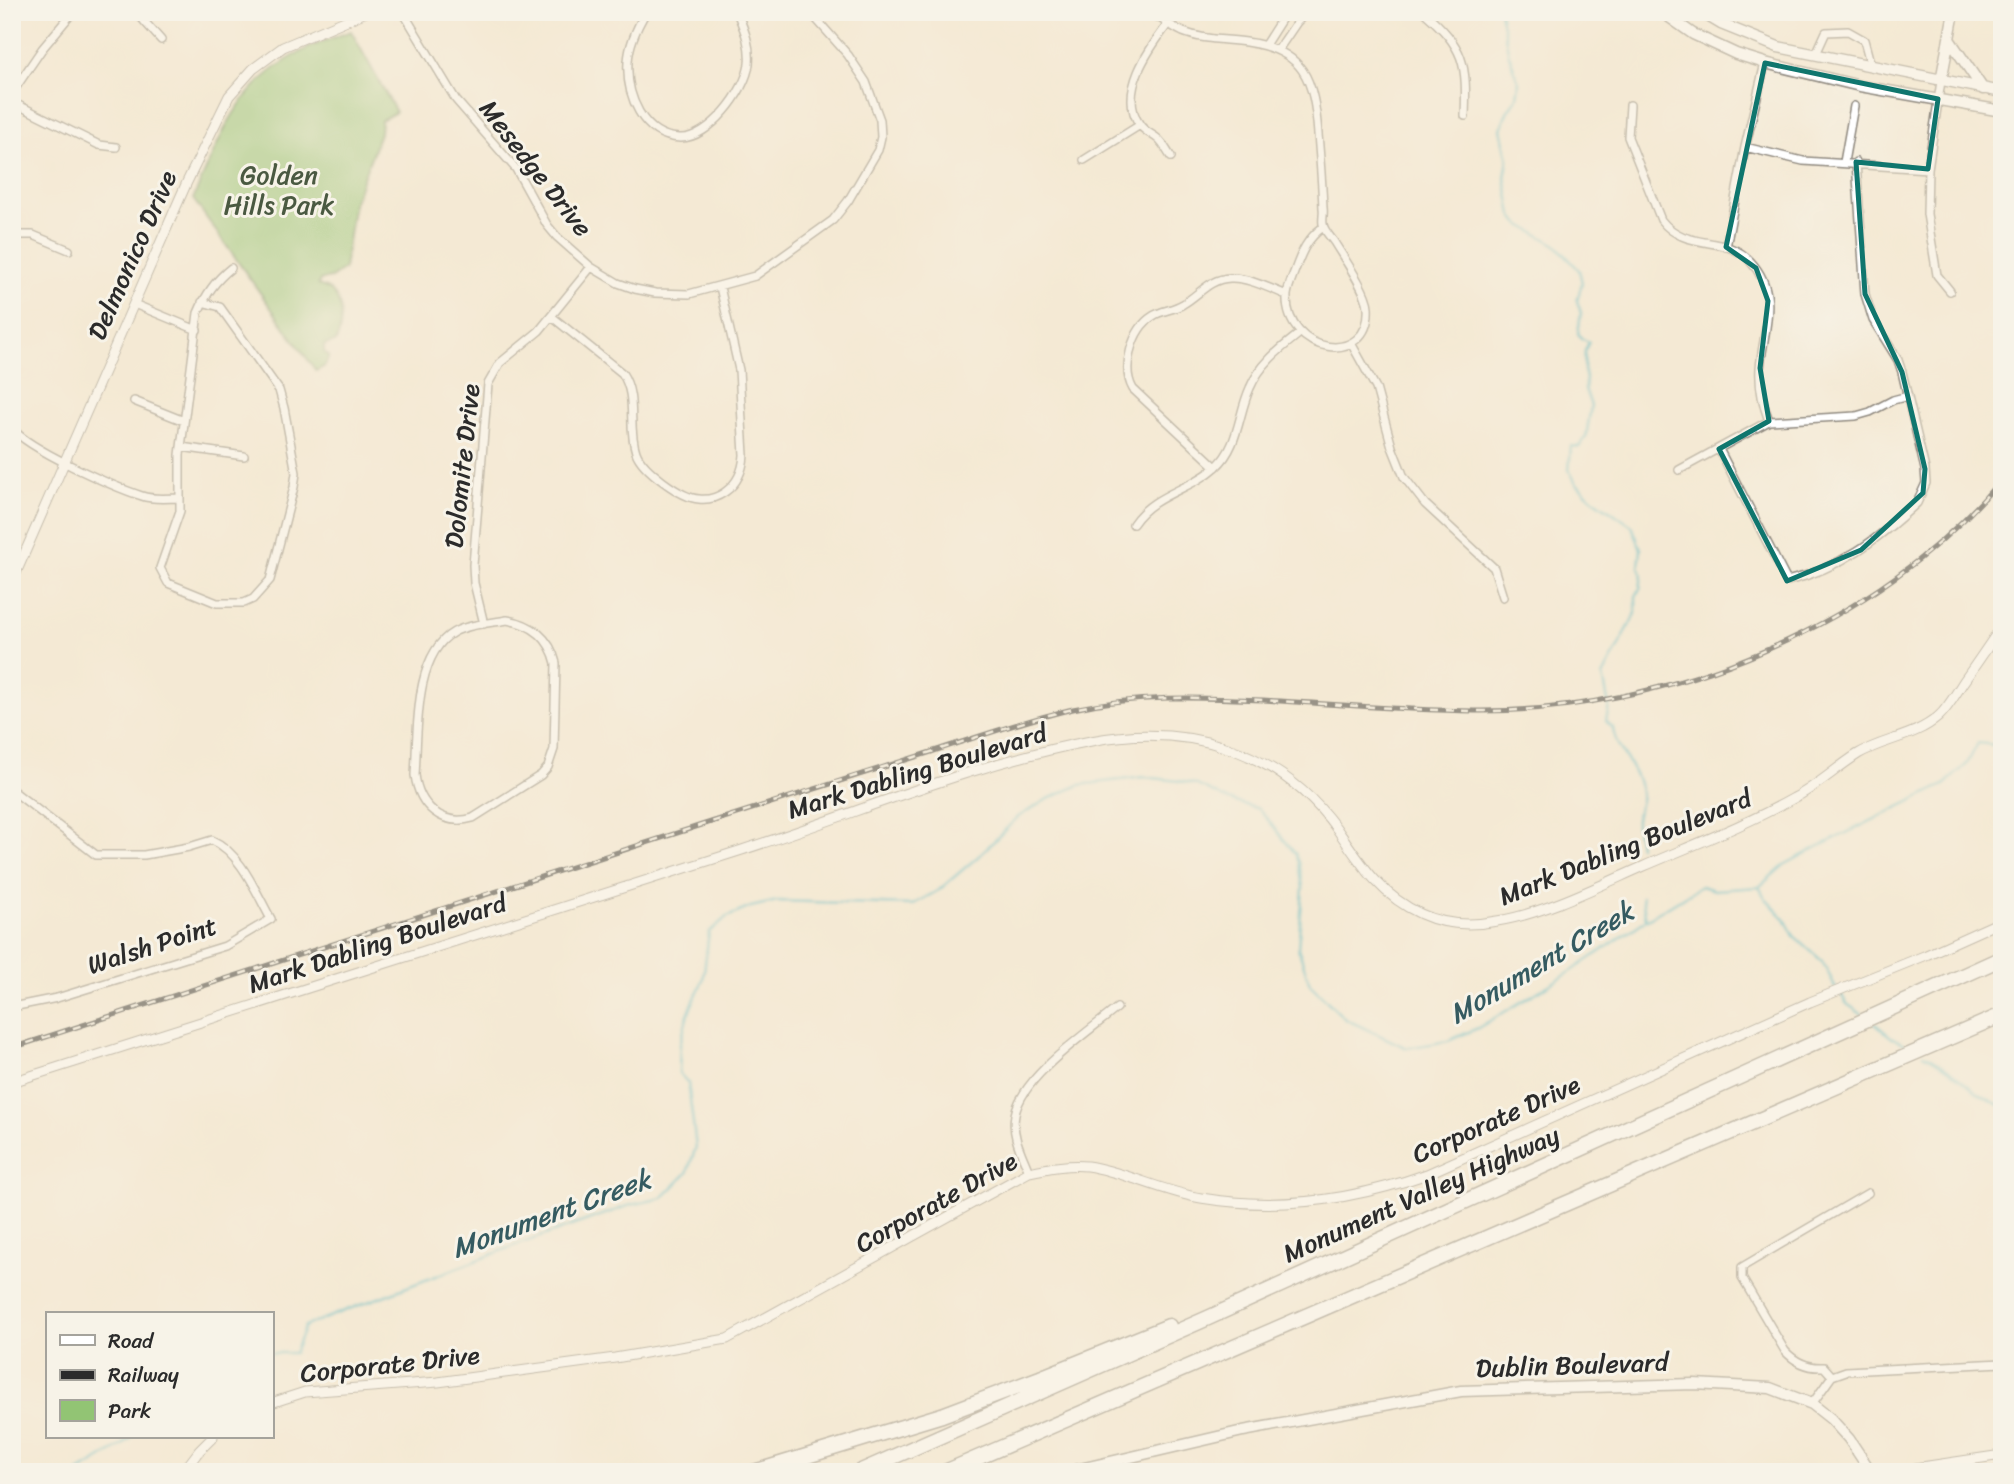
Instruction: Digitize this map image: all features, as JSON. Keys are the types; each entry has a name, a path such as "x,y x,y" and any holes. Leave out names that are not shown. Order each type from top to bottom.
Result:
{"highway":[{"name":"Monument Valley Highway","path":"859,1472 1208,1318 2002,958"},
{"path":"945,1472 2002,1016"},
{"path":"754,1472 942,1415 1148,1333 1208,1318"}],"main road":[{"path":"1662,12 1693,34 1736,54 1765,63 1860,86 2002,111"},
{"path":"1701,12 1721,24 1778,47 2002,92"},
{"path":"1941,80 1954,12"},
{"path":"1949,39 1983,89"},
{"name":"Dublin Boulevard","path":"1067,1472 1243,1431 1461,1391 1694,1384 1770,1388 1812,1404 1831,1419 1849,1439 1871,1472"}],"street":[{"path":"12,93 73,12"},
{"path":"136,12 160,40"},
{"name":"Delmonico Drive","path":"12,582 187,182 229,96 253,69 283,47 366,12"},
{"name":"Mesedge Drive","path":"403,12 456,100 516,169 547,225 557,237 591,267 618,283 654,293 689,294 755,276 833,220 848,201 878,150 881,137 880,120 866,82 848,55 810,12"},
{"path":"646,12 630,48 628,75 631,92 642,119 654,130 678,138 702,132 711,125 735,98 743,82 749,68 750,50 737,12"},
{"path":"1152,12 1161,15 1168,24 1182,32 1198,37 1265,45 1278,50 1299,65 1311,84 1316,102 1323,227 1363,289 1367,301 1366,326 1351,343 1334,348 1320,346 1300,333 1291,314 1287,295 1304,246 1310,236 1323,227"},
{"path":"1265,45 1286,12"},
{"path":"1278,50 1307,12"},
{"path":"1424,12 1451,38 1458,50 1466,78 1465,116"},
{"path":"1721,12 1721,24"},
{"path":"1168,24 1144,60 1134,90 1135,113 1139,125 1159,139 1171,157"},
{"path":"1816,54 1826,32 1848,31 1864,40 1871,66"},
{"path":"1726,247 1745,147 1765,63"},
{"path":"1941,80 1928,169 1927,214 1937,275 1950,291"},
{"path":"12,102 99,145 116,147"},
{"path":"1630,106 1628,137 1661,220 1668,230 1688,240 1726,247 1748,258 1756,268 1768,301 1769,315 1760,379 1769,421"},
{"path":"1844,162 1854,106"},
{"path":"1084,160 1139,125"},
{"path":"1745,147 1803,161 1856,162 1928,169"},
{"path":"1719,449 1787,581 1811,576 1861,550 1917,503 1926,483 1925,469 1908,396 1898,360 1873,320 1865,295 1856,162"},
{"path":"12,235 33,235 69,250"},
{"name":"Dolomite Drive","path":"485,624 474,583 473,565 488,384 500,363 539,331 591,267"},
{"path":"202,302 220,307 279,390 283,399 296,473 270,580 253,599 244,603 217,603 168,583 160,568 180,511 181,447 202,302 217,279 231,268"},
{"path":"1216,467 1133,389 1128,376 1128,355 1147,320 1160,312 1179,307 1205,286 1219,280 1240,279 1287,295"},
{"path":"551,316 622,373 628,381 634,442 642,462 687,496 711,498 731,487 743,466 744,455 739,370 720,287"},
{"path":"134,304 197,330"},
{"path":"1133,524 1143,509 1216,467 1235,437 1244,402 1256,375 1300,333"},
{"path":"1351,343 1376,388 1392,447 1404,477 1425,504 1494,568 1503,597"},
{"path":"1679,470 1769,421 1856,416 1908,396"},
{"path":"134,401 184,421"},
{"path":"12,428 27,442 143,496 180,498"},
{"path":"181,447 244,456"},
{"path":"508,620 517,622 539,633 548,643 556,663 554,749 548,767 541,775 473,818 451,820 430,811 416,789 423,677 427,664 444,639 462,628 485,624 508,620"},
{"name":"Mark Dabling Boulevard","path":"12,1082 753,846 981,768 1090,741 1136,734 1173,735 1229,748 1254,758 1293,783 1310,798 1367,873 1380,888 1400,903 1438,920 1462,924 1503,921 1731,829 1797,796 1869,748 1925,726 1945,710 2002,626"},
{"name":"Walsh Point","path":"12,790 96,855 144,855 212,840 225,845 248,878 271,919 225,946 57,998 12,1007"},
{"name":"Corporate Drive","path":"273,1402 305,1392 438,1382 727,1339 1029,1172 1069,1166 1090,1167 1199,1198 1242,1202 1327,1200 1388,1188 1427,1174 1810,1002 2002,921"},
{"path":"1029,1172 1015,1136 1015,1115 1023,1092 1037,1076 1117,1008"},
{"path":"1832,1376 1824,1367 1794,1361 1785,1351 1742,1278 1742,1267 1868,1193"},
{"path":"1812,1404 1832,1376 1846,1371 2002,1363"},
{"path":"183,1472 212,1438"},
{"path":"1911,1470 2002,1455"}],"highlighted area":[{"path":"1765,63 1938,99 1928,169 1856,162 1865,294 1902,372 1925,469 1923,493 1861,550 1787,581 1719,449 1769,421 1760,368 1768,301 1756,268 1726,247"}],"green space":[{"name":"Golden Hills Park","path":"351,31 396,112 381,120 380,133 354,202 344,269 331,278 320,280 318,285 330,290 337,298 341,316 336,342 324,345 324,352 329,356 325,366 316,371 193,199 232,116 258,83 303,50"}],"waterway":[{"path":"1500,12 1509,55 1519,83 1517,97 1507,112 1501,129 1508,160 1505,178 1512,215 1518,223 1556,245 1579,270 1582,283 1577,301 1581,313 1578,333 1589,342 1585,350 1584,370 1585,389 1591,406 1586,437 1579,447 1571,446 1569,470 1576,483 1592,498 1632,526 1641,549 1639,567 1642,574 1636,596 1636,613 1603,676 1609,706 1606,721 1613,728 1617,743 1640,787 1641,800 1636,822 1639,846"},
{"name":"Monument Creek","path":"273,1353 294,1353 305,1326 517,1245 631,1205 662,1198 687,1173 696,1147 688,1083 679,1073 680,1044 688,1014 703,980 709,932 727,917 751,907 777,901 912,905 939,890 1018,817 1079,785 1144,777 1179,781 1195,784 1228,800 1259,809 1295,853 1299,862 1303,888 1298,948 1310,984 1345,1019 1407,1048 1448,1041 1478,1028 1572,971 1701,886 1715,890 1759,887 1784,865 1944,785 1967,764 1978,743 1995,745 2002,733"},
{"path":"1759,887 1766,899 1785,919 1794,936 1822,961 1836,988"},
{"path":"1642,897 1646,920"},
{"path":"1840,993 1847,1004 1863,1015"},
{"path":"1874,1023 1891,1037 1912,1048"},
{"path":"1924,1054 1981,1095 2002,1106"},
{"name":"Monument Creek","path":"79,1472 131,1438"}],"railway":[{"path":"12,1048 1002,729 1073,709 1120,701 1192,698 1475,711 1547,708 1620,696 1693,677 1764,651 1832,618 1895,578 1952,531 2002,478"}]}
